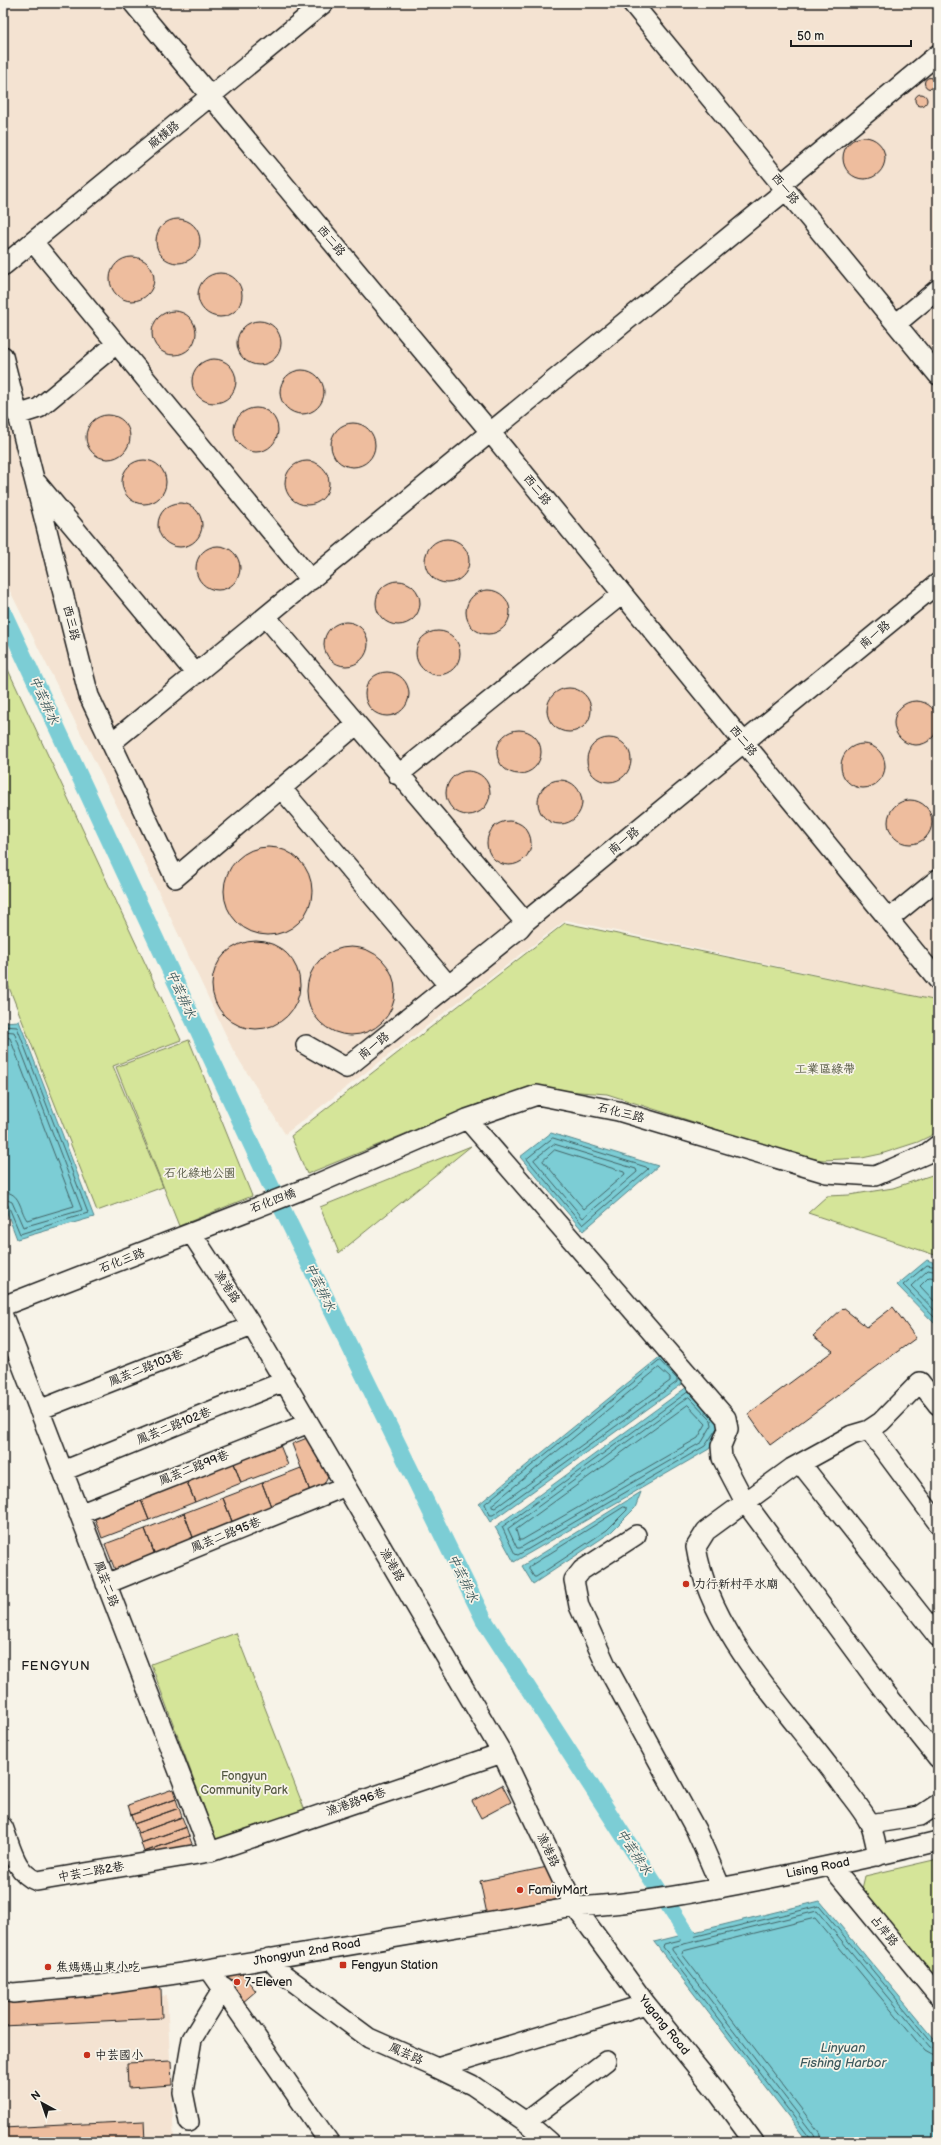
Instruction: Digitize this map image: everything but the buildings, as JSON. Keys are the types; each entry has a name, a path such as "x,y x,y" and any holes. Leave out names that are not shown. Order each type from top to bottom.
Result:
{"street":[{"name":"西二路","path":"133,3 490,433 938,980"},
{"name":"廠橫路","path":"3,266 324,3"},
{"name":"西一路","path":"632,3 938,375"},
{"path":"111,743 490,433 783,187 938,54"},
{"path":"33,242 311,580"},
{"path":"896,324 938,289"},
{"path":"17,415 39,408 116,344"},
{"name":"西三路","path":"3,356 89,696 175,878 281,788"},
{"path":"34,479 196,674"},
{"name":"南一路","path":"306,1045 346,1068 520,928 525,922 745,743 938,583"},
{"path":"398,774 622,594"},
{"path":"266,617 356,725 525,922"},
{"path":"356,725 281,788 449,986"},
{"path":"889,919 938,879"},
{"name":"石化三路","path":"307,1188 467,1118 537,1095 618,1111 826,1173 875,1176 926,1154 938,1145"},
{"path":"467,1118 726,1418 728,1429 721,1446 722,1458 745,1502 885,1692 938,1758"},
{"name":"石化四橋","path":"239,1214 307,1188"},
{"name":"石化三路","path":"3,1306 192,1234 239,1214"},
{"name":"漁港路","path":"192,1234 252,1326 285,1381 502,1752 575,1907"},
{"name":"鳳芸二路","path":"3,1316 210,1852"},
{"name":"鳳芸二路103巷","path":"39,1410 252,1326"},
{"name":"鳳芸二路102巷","path":"63,1471 285,1381"},
{"path":"878,1856 870,1824 731,1636 699,1568 696,1547 706,1531 792,1468 852,1435 869,1430 881,1422 920,1382 938,1405"},
{"name":"鳳芸二路99巷","path":"79,1514 309,1423"},
{"path":"869,1430 938,1523"},
{"path":"801,1464 938,1637"},
{"name":"鳳芸二路95巷","path":"106,1584 346,1486"},
{"path":"636,1534 582,1570 574,1580 579,1606 606,1665 696,1830 720,1888"},
{"name":"漁港路96巷","path":"210,1852 502,1752"},
{"path":"870,1824 920,1816 938,1804"},
{"name":"中芸二路2巷","path":"3,1828 18,1867 27,1877 37,1881 210,1852"},
{"name":"Lising Road","path":"610,1906 720,1888 878,1856 938,1841"},
{"name":"占岸路","path":"831,1866 938,1996"},
{"name":"Jhongyun 2nd Road","path":"3,1991 13,1993 101,1985 209,1969 575,1907 610,1906"},
{"name":"Yugang Road","path":"575,1907 646,2004 718,2093 754,2142"},
{"name":"鳳芸路","path":"269,1958 283,1974 369,2038 472,2085 526,2122 549,2142"},
{"path":"209,1969 224,1987 329,2142"},
{"path":"189,2122 183,2092 192,2038 224,1987"},
{"path":"437,2068 646,2004"},
{"path":"526,2122 606,2061"}],"shaded area":[{"path":"3,3 938,3 938,1001 566,920 285,1134 233,1050 132,836 3,577"},
{"name":"中芸國小","path":"167,1996 174,2142 3,2142 3,2001"}],"green space":[{"path":"3,659 181,1040 113,1066 163,1187 97,1211 3,972"},
{"name":"工業區綠帶","path":"565,923 938,1001 938,1132 918,1142 881,1154 862,1158 824,1160 805,1158 607,1094 553,1090 506,1095 483,1102 307,1174 291,1136"},
{"name":"石化綠地公園","path":"189,1040 252,1196 179,1226 116,1067"},
{"path":"471,1146 339,1253 320,1207"},
{"path":"938,1173 938,1256 808,1213 827,1196 849,1195 893,1188"},
{"name":"Fongyun Community Park","path":"236,1633 307,1816 218,1845 151,1664"},
{"path":"938,1859 938,1980 862,1889 865,1876"}],"water":[{"path":"19,1021 94,1217 17,1239 3,1202 3,1022"},
{"path":"551,1133 658,1166 583,1231 520,1157"},
{"path":"927,1260 938,1264 938,1327 897,1285"},
{"path":"662,1355 685,1382 490,1522 479,1504"},
{"path":"691,1384 723,1426 709,1449 514,1562 495,1527"},
{"path":"641,1492 635,1508 610,1533 533,1584 522,1566"},
{"name":"Linyuan Fishing Harbor","path":"820,1901 938,2043 938,2142 808,2142 654,1942"}],"waterway":[{"name":"中芸排水","path":"3,612 269,1182 484,1620 687,1934"}],"place":[{"name":"力行新村平水廟","path":"686,1584"},
{"name":"FamilyMart","path":"520,1890"},
{"name":"Fengyun Station","path":"343,1965"},
{"name":"焦媽媽山東小吃","path":"48,1967"},
{"name":"7-Eleven","path":"237,1982"},
{"name":"中芸國小","path":"87,2055"}],"district":[{"name":"FENGYUN","path":"56,1666"}]}
